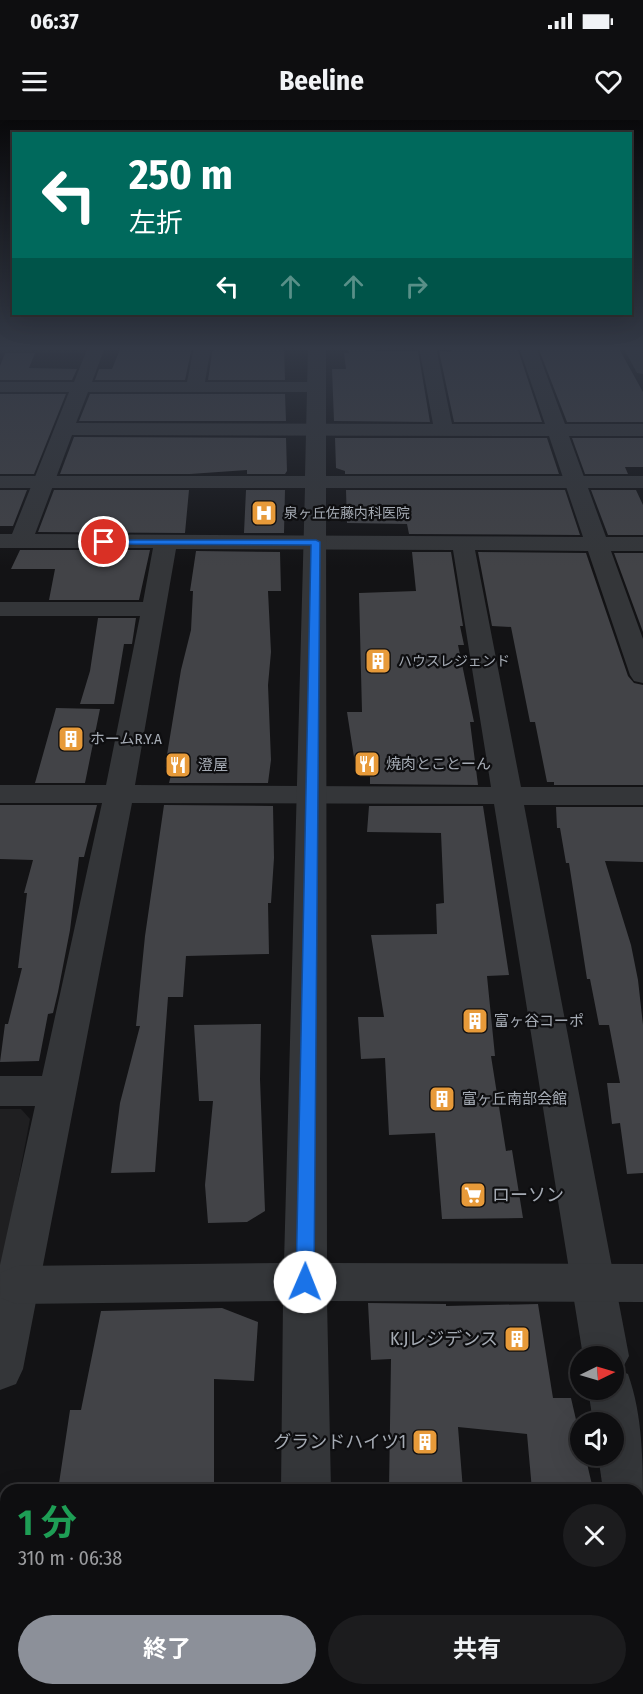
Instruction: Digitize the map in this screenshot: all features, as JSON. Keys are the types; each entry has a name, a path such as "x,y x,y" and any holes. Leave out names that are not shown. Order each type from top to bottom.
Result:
{"street":[{"path":"67,420 43,482 11,541 643,544"},
{"path":"306,1484 305,1282 316,542 315,420"},
{"path":"442,420 444,430"},
{"path":"554,420 643,675"},
{"path":"64,429 643,430"},
{"path":"0,482 643,482"},
{"path":"0,1369 119,794 166,542"},
{"path":"463,544 505,797 604,1346"},
{"path":"1,611 153,609"},
{"path":"0,794 643,796"},
{"path":"0,1091 58,1091"},
{"path":"16,1285 305,1282 643,1283"},
{"path":"613,1400 627,1484"}],"shaded area":[{"path":"0,1109 21,1109 30,1119 0,1278"}],"building":[{"path":"0,420 55,420 34,474 0,474"},
{"path":"286,420 286,421 79,421"},
{"path":"430,420 430,422 334,421"},
{"path":"454,420 542,422 454,422"},
{"path":"566,420 643,420 643,422"},
{"path":"74,437 286,438 287,471 285,474 247,474 247,470 190,474 60,474"},
{"path":"335,438 547,438 559,474 345,474 345,471 336,468"},
{"path":"572,438 643,438 643,467 625,467 628,474 585,474"},
{"path":"0,490 27,490 13,526 0,526"},
{"path":"54,490 189,490 185,533 38,532"},
{"path":"246,490 285,490 284,533 244,533"},
{"path":"346,490 565,490 580,535 409,534 407,524 347,523"},
{"path":"591,490 636,490 643,505 643,535 608,535"},
{"path":"20,550 150,550 139,600 49,600 55,569 11,569"},
{"path":"196,551 280,552 281,591 268,591 271,652 268,685 271,760 268,783 169,783 173,767 165,767 181,670 191,630 193,591 190,591"},
{"path":"412,552 451,552 463,626 460,626 464,645 458,645 474,722 470,722 478,785 370,784 370,770 356,770 347,712 362,712 359,593 416,591"},
{"path":"478,552 586,553 628,676 634,683 643,685 643,785 554,785 554,782 547,782 535,722 530,722 511,627 492,626"},
{"path":"614,553 643,553 643,632"},
{"path":"98,618 136,618 132,644 124,644 114,704 80,704 90,671"},
{"name":"ホームR.Y.A","path":"56,708 100,709 85,783 35,783"},
{"path":"0,805 97,805 84,857 79,857 70,930 58,992 53,1013 48,1014 39,1061 0,1062 5,1024 8,1024 22,968 18,968 27,893 24,893 33,860 0,859"},
{"path":"164,805 273,806 274,858 271,903 268,903 269,954 186,956 183,997 168,997 155,1172 111,1173 120,1103 140,1026 136,1026 145,936"},
{"path":"369,806 483,806 509,975 487,976 495,1056 491,1056 506,1151 512,1150 523,1218 442,1219 435,1133 389,1135 385,1058 361,1059 358,1017 384,1017 371,935 437,934 436,904 444,903 441,833 367,832"},
{"path":"556,807 643,807 643,862 605,861 631,945 638,980 643,1025 643,1173 627,1174 620,1123 612,1124 607,1083 620,1083 609,1025 599,1025 590,979 587,979 569,863 566,863 560,828 557,828"},
{"path":"261,1024 260,1079 265,1211 247,1222 208,1223 205,1185 213,1101 199,1101 194,1025"},
{"path":"368,1303 446,1304 446,1306 538,1304 553,1398 570,1398 574,1412 570,1412 570,1466 588,1466 592,1484 531,1484 527,1434 458,1427 463,1484 389,1484 391,1359 371,1360"},
{"path":"222,1308 258,1322 254,1381 214,1379 214,1484 59,1484 70,1410 81,1410 101,1311"}],"place":[{"name":"泉ヶ丘佐藤内科医院","path":"264,513"},
{"name":"ハウスレジェンド","path":"378,661"},
{"name":"ホームR.Y.A","path":"71,739"},
{"name":"焼肉とことーん","path":"367,764"},
{"name":"澄屋","path":"178,765"},
{"name":"富ヶ谷コーポ","path":"475,1021"},
{"name":"富ヶ丘南部会館","path":"442,1099"},
{"name":"ローソン","path":"473,1195"},
{"name":"K.Jレジデンス","path":"517,1339"},
{"name":"グランドハイツ1","path":"425,1442"}],"route":[{"path":"104,542 316,542 305,1282"}]}
